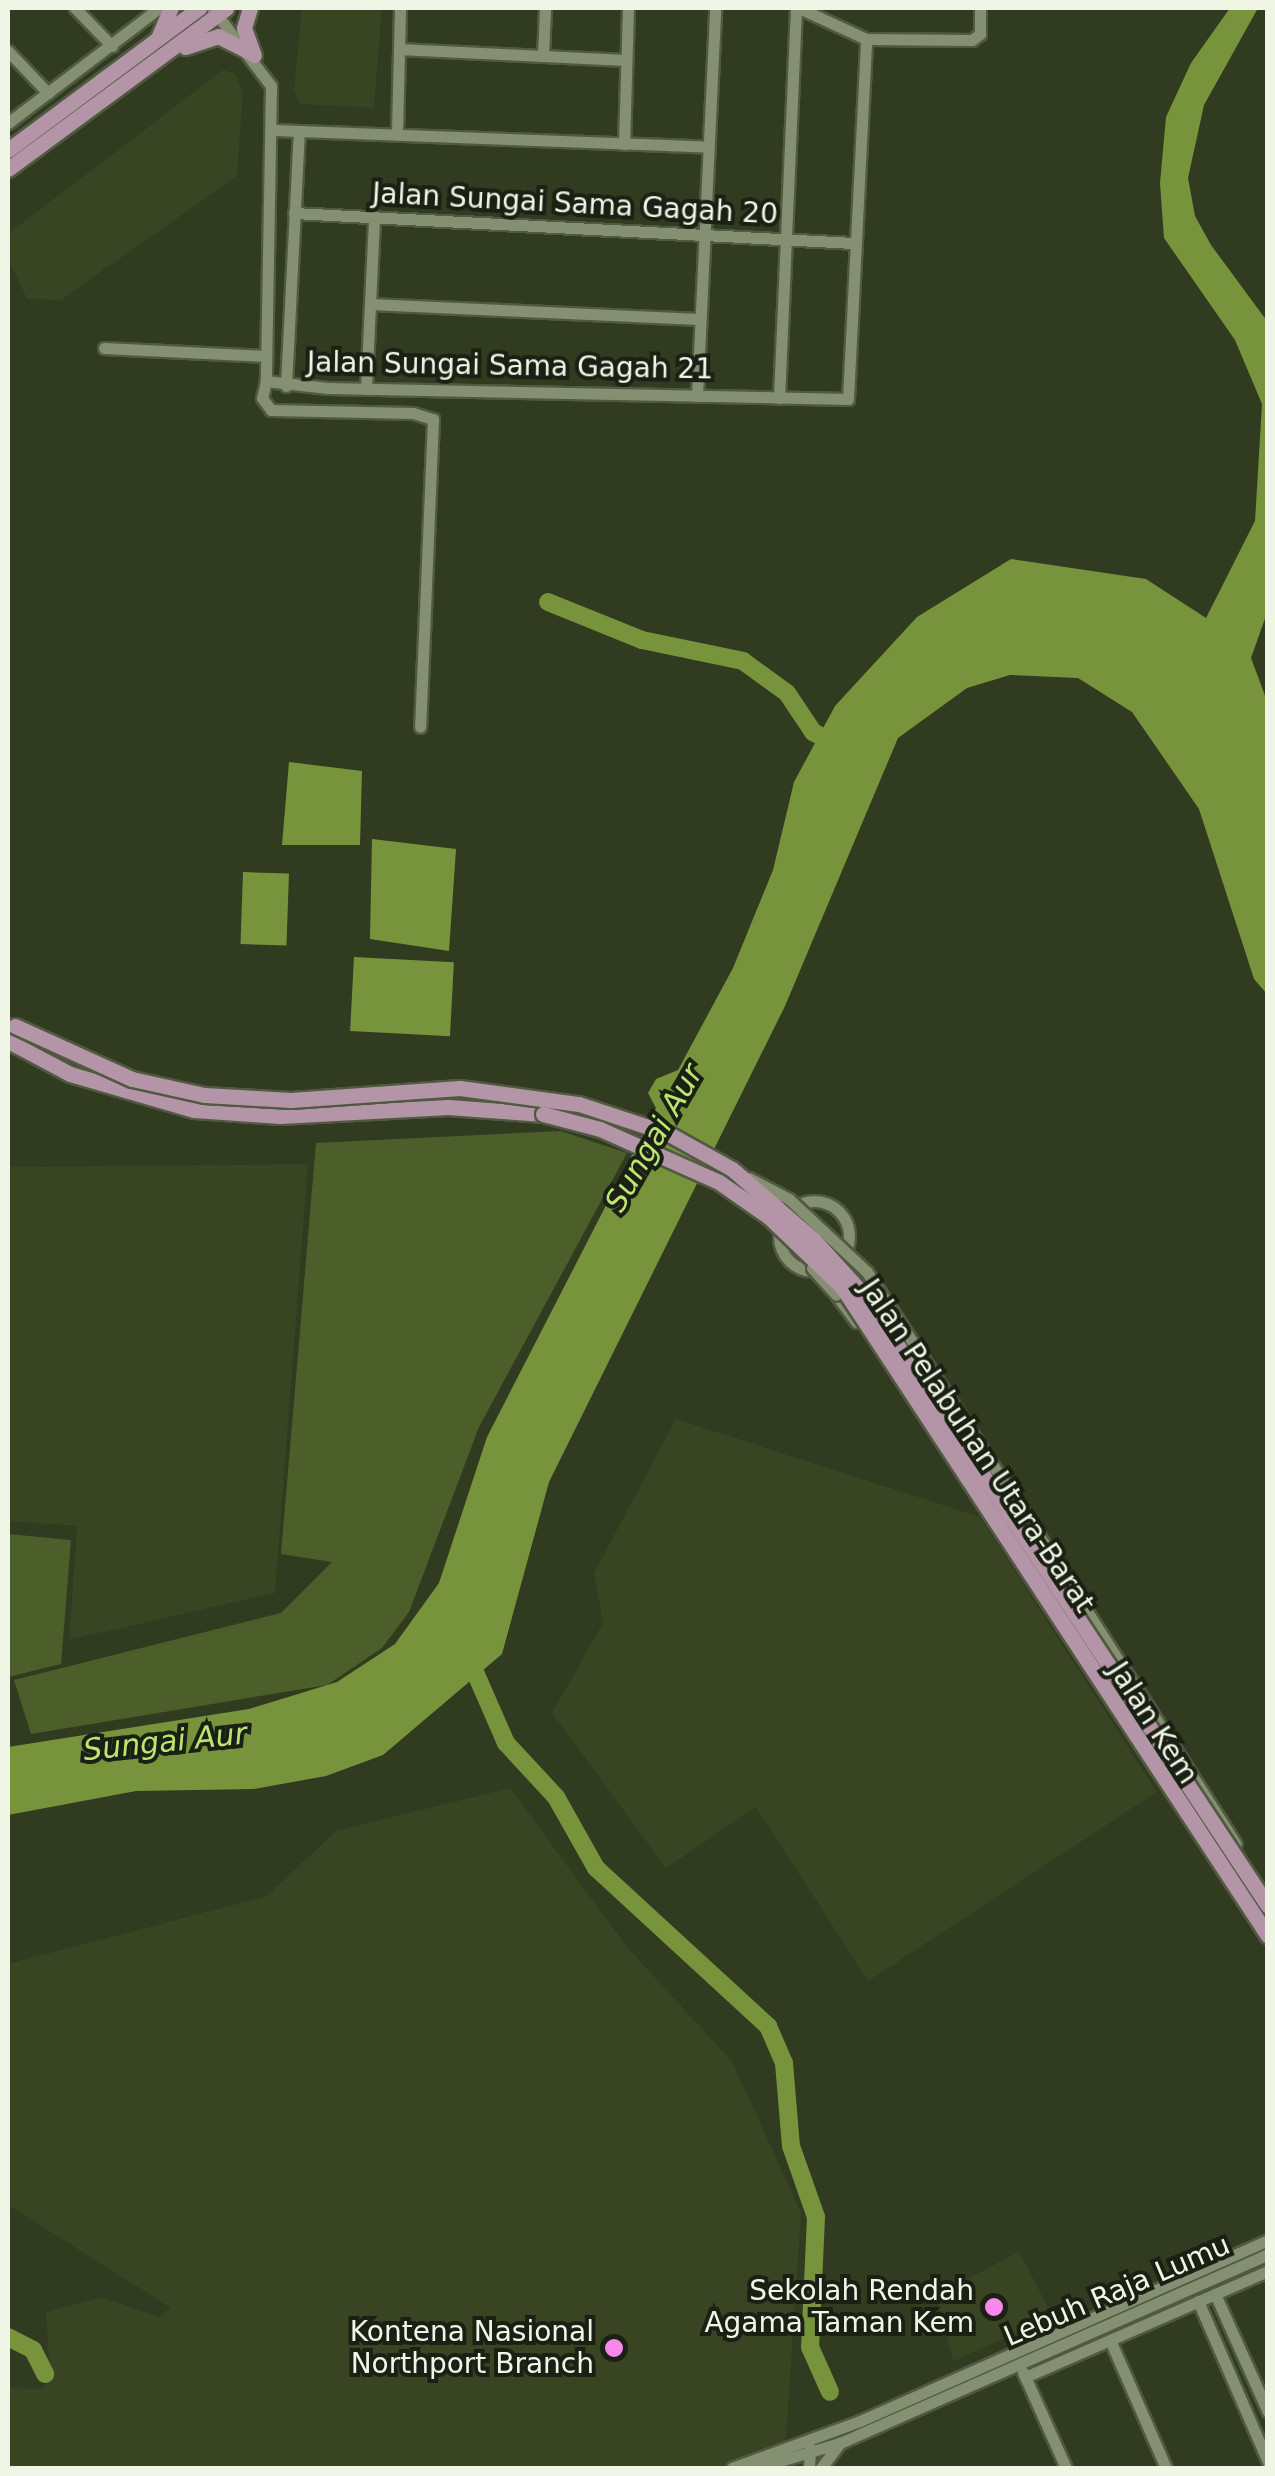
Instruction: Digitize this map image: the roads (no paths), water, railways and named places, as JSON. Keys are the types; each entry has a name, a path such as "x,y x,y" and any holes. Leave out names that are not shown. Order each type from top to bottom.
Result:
{"main road":[{"path":"156,42 171,8"},
{"path":"8,150 199,8"},
{"path":"250,8 244,28 252,55"},
{"path":"8,169 218,10"},
{"path":"130,78 204,37 226,37 252,55"},
{"name":"Jalan Pelabuhan Utara-Barat","path":"10,1029 132,1079 204,1095 291,1100 460,1088 578,1104 668,1134 732,1170 802,1228 864,1294 1268,1906"},
{"name":"Jalan Pelabuhan Utara-Barat","path":"10,1029 70,1074 194,1110 280,1116 448,1107 543,1114 600,1128 719,1182 812,1257 869,1322 1268,1936"}],"street":[{"path":"75,8 112,46"},
{"path":"8,123 159,8"},
{"path":"397,132 400,8"},
{"path":"543,56 545,8"},
{"path":"624,144 628,8"},
{"path":"697,396 715,8"},
{"path":"780,398 798,8 866,38 972,40 980,34 980,8"},
{"name":"Jalan Sungai Sama Gagah 21","path":"218,10 272,86 266,381 286,386 366,389 848,399 854,243"},
{"path":"854,243 866,38"},
{"path":"398,49 626,60"},
{"path":"8,51 48,93"},
{"path":"273,130 397,132 706,148"},
{"path":"286,386 300,131"},
{"name":"Jalan Sungai Sama Gagah 20","path":"294,214 854,243"},
{"path":"366,389 374,218"},
{"path":"370,304 699,319"},
{"path":"104,348 266,356"},
{"path":"266,381 262,398 271,410 413,413 432,420 420,727"},
{"name":"Jalan Kem","path":"732,1170 789,1199 867,1272 1268,1894"},
{"name":"Jalan Kem","path":"719,1182 836,1295 998,1527"},
{"path":"820,1202 844,1218 849,1237 842,1257 822,1270 800,1268 779,1242 783,1220 799,1204 820,1202"},
{"name":"Jalan Kem","path":"842,1257 1064,1574"},
{"name":"Jalan Kem","path":"822,1270 875,1337 1268,1946"},
{"name":"Lebuh Raja Lumu","path":"810,2445 840,2442 1268,2240"},
{"name":"Lebuh Raja Lumu","path":"810,2445 1268,2254"},
{"path":"1025,2377 1268,2271"},
{"path":"1215,2294 1268,2412"},
{"path":"1198,2301 1268,2462"},
{"path":"1110,2340 1166,2468"},
{"path":"1016,2357 1066,2468"},
{"path":"821,2468 840,2442"},
{"path":"757,2468 793,2456 810,2445"},
{"path":"809,2468 810,2445"},
{"path":"732,2468 793,2456"}],"water":[{"name":"Sungai Aur","path":"1230,8 1258,8 1204,105 1188,178 1195,216 1211,245 1267,321 1268,610 1251,658 1267,701 1267,994 1254,979 1199,809 1132,712 1078,678 1010,675 967,688 898,738 785,1006 549,1482 502,1654 383,1755 326,1776 254,1789 136,1791 8,1815 8,1747 249,1709 337,1682 395,1644 439,1583 487,1437 656,1108 648,1093 656,1079 678,1070 733,968 773,870 794,782 835,706 917,617 1011,559 1146,579 1206,618 1255,521 1262,404 1235,340 1164,238 1160,183 1166,117 1191,63"},
{"path":"289,762 362,771 360,845 282,845"},
{"path":"372,839 456,849 449,951 370,939"},
{"path":"243,872 289,874 286,946 240,944"},
{"path":"354,957 454,962 450,1036 350,1031"}],"waterway":[{"path":"548,602 642,640 743,661 787,693 813,732 841,747"},
{"path":"468,1656 506,1743 556,1797 596,1868 768,2026 784,2063 791,2146 816,2217 810,2347 830,2392"},
{"path":"8,2337 33,2350 45,2374"}],"place":[{"name":"Sekolah Rendah Agama Taman Kem","path":"994,2307"},
{"name":"Kontena Nasional Northport Branch","path":"614,2348"}]}
